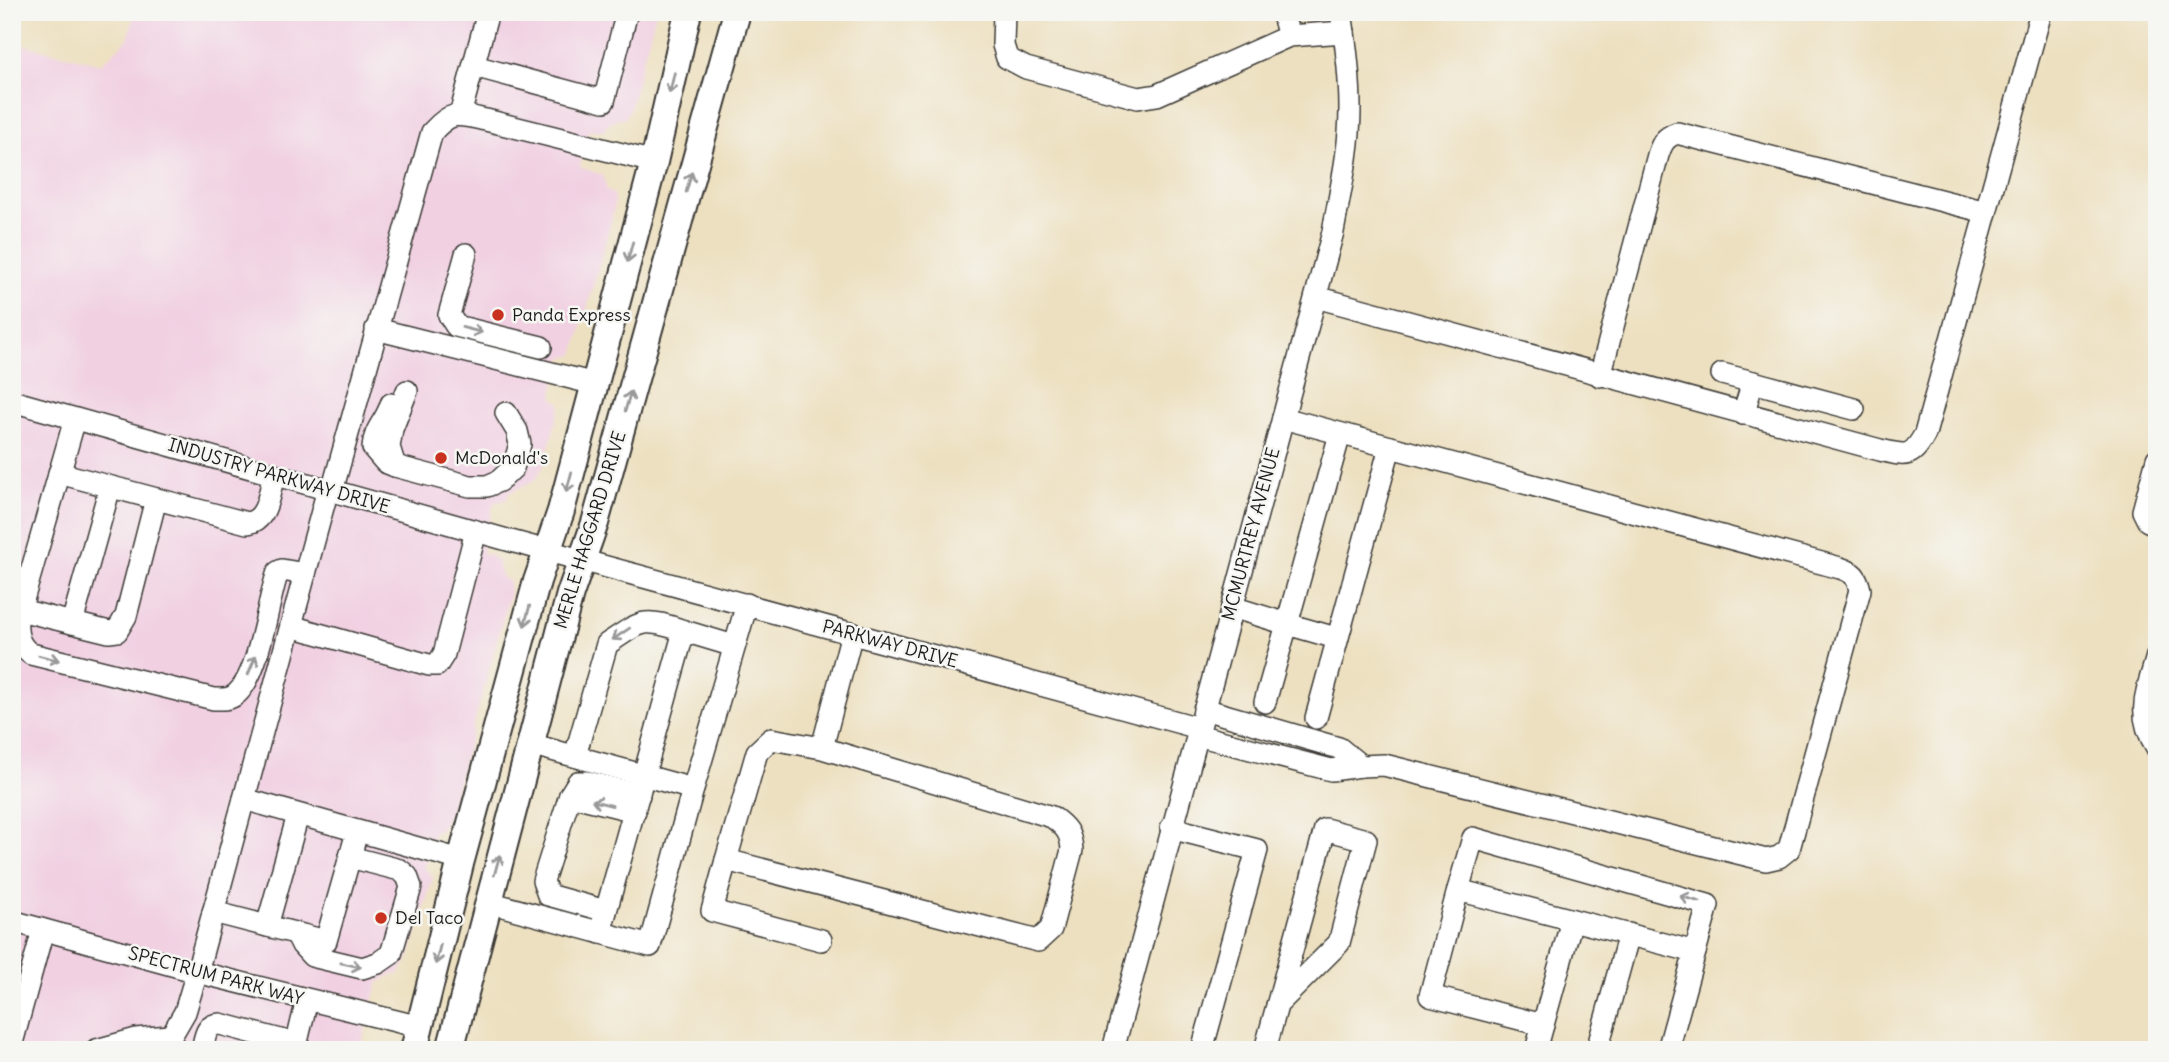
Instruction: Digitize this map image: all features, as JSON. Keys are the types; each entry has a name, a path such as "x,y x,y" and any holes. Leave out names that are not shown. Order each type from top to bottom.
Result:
{"main road":[{"name":"MERLE HAGGARD DRIVE","path":"422,1042 461,860 546,550 561,510 595,384 654,162 688,12"},
{"name":"MERLE HAGGARD DRIVE","path":"450,1050 570,594 595,523 737,12"}],"street":[{"path":"460,115 488,12"},
{"path":"474,66 604,101 627,12"},
{"path":"1004,12 1003,45 1007,58 1026,68 1138,98 1157,95 1289,36 1343,22"},
{"path":"1282,12 1289,36"},
{"path":"1316,297 1600,376 1903,455 1916,450 1925,435 2042,12"},
{"name":"MCMURTREY AVENUE","path":"1113,1050 1333,232 1346,158 1350,112 1343,22"},
{"path":"96,1050 136,1039 166,1043 185,1012 305,574 432,132 444,118 460,115 654,162"},
{"path":"1600,376 1658,156 1662,143 1669,136 1677,133 1986,212"},
{"path":"466,254 449,315 456,326 541,347"},
{"path":"376,329 595,384"},
{"path":"1721,374 1854,409"},
{"path":"1743,414 1754,382"},
{"path":"401,390 389,447 395,466 470,486 487,486 499,481 513,468 520,444 517,431 506,413"},
{"name":"INDUSTRY PARKWAY DRIVE","path":"12,401 582,561"},
{"path":"1283,418 1390,447 1315,718"},
{"path":"75,419 20,610 17,630 19,641 25,650 31,654 222,699 237,694 252,665 263,634 278,572 282,569 305,574"},
{"path":"1265,702 1340,434"},
{"name":"PARKWAY DRIVE","path":"582,561 1200,724 1331,770 1384,765 1766,860 1779,858 1789,849 1860,590 1858,579 1852,572 1390,447"},
{"path":"2157,459 2143,511 2148,521 2157,524"},
{"path":"60,473 247,523 256,522 262,517 274,474"},
{"path":"72,623 110,486"},
{"path":"20,610 109,632 117,631 122,625 156,499"},
{"path":"291,626 437,665 444,654 475,531"},
{"path":"488,902 650,946 747,604"},
{"path":"1232,607 1336,638"},
{"path":"575,756 607,643 644,621 654,621 734,646"},
{"path":"600,933 684,631"},
{"path":"821,748 852,633"},
{"path":"2157,656 2143,707 2147,733 2157,748"},
{"path":"726,860 1038,942 1051,929 1072,850 1071,838 1065,827 1052,817 821,748 771,739 757,752 726,860 712,911 821,940"},
{"path":"530,744 575,756 639,793"},
{"path":"606,911 548,895 545,888 543,881 570,794 693,789"},
{"path":"244,799 461,860"},
{"path":"267,926 298,815"},
{"path":"1171,828 1257,850 1202,1050"},
{"path":"1265,1050 1276,1005 1325,829 1366,840 1339,943 1276,1005"},
{"path":"214,912 326,941 357,832"},
{"path":"1543,1025 1430,996 1473,838 1708,905 1668,1050"},
{"path":"296,933 312,956 362,968 378,963 391,954 411,887 407,876 400,870 350,857"},
{"path":"1458,890 1695,952"},
{"path":"1536,1050 1572,920"},
{"name":"SPECTRUM PARK WAY","path":"12,921 307,1000 422,1042"},
{"path":"12,1043 43,930"},
{"path":"1597,1050 1629,934"},
{"path":"202,1050 207,1029 214,1024 295,1047 307,1000"}],"shaded area":[{"path":"135,12 656,12 629,111 625,118 619,118 606,126 604,131 589,130 580,167 603,175 607,191 614,194 611,222 574,355 562,358 553,397 561,404 544,465 535,480 507,494 508,499 494,503 482,553 491,555 498,562 503,579 509,581 510,593 450,811 441,829 434,832 424,867 433,877 409,959 398,975 393,974 378,983 363,1039 366,1050 12,1050 12,42 101,64 128,39"}],"place":[{"name":"Panda Express","path":"498,315"},
{"name":"McDonald's","path":"441,458"},
{"name":"Del Taco","path":"381,918"}]}
